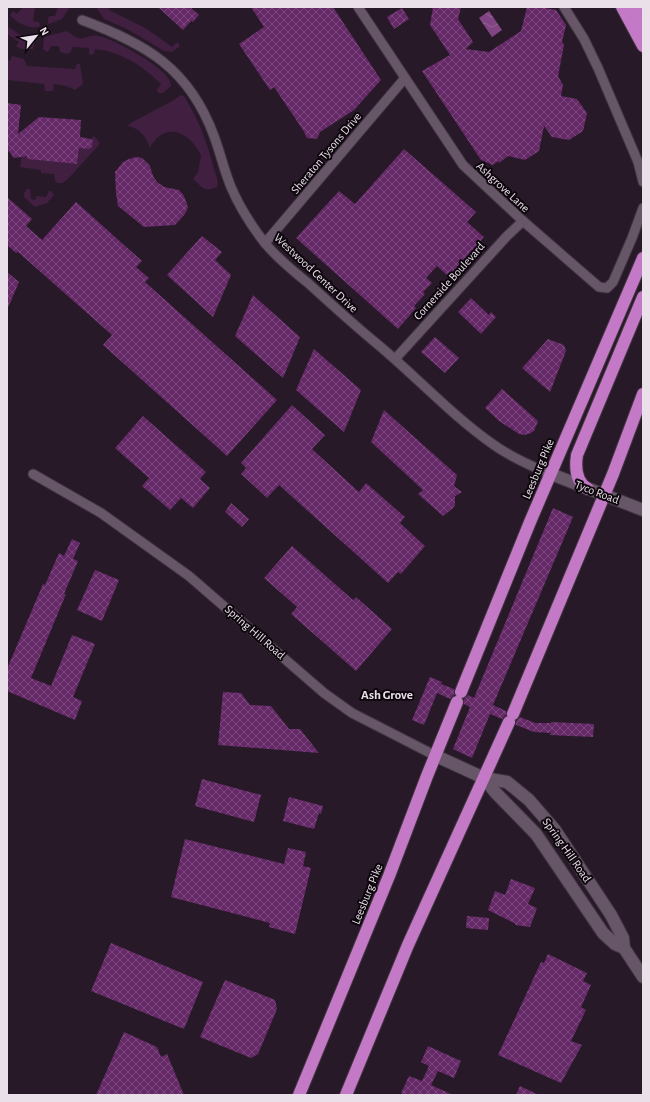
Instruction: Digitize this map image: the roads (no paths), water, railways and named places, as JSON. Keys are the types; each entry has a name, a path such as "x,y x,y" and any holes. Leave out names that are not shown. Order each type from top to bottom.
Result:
{"highway":[{"path":"622,7 643,46"},
{"path":"635,7 643,29"},
{"name":"Leesburg Pike","path":"298,1095 389,876 459,697 551,474 643,258"},
{"path":"588,489 581,484 578,478 576,463 577,455 643,297"},
{"path":"346,1095 408,945 511,718 604,495 643,394"}],"main road":[{"name":"Tyco Road","path":"551,474 643,510"},
{"name":"Spring Hill Road","path":"436,756 484,778 507,782 529,800 548,820 611,915 623,938 624,948 643,977"},
{"name":"Spring Hill Road","path":"484,778 495,792 536,834 604,933 615,944 624,948"}],"street":[{"name":"Ashgrove Lane","path":"358,7 463,165 523,221 599,287 607,288 613,282 643,208"},
{"path":"564,7 584,39 598,68 638,162 643,182"},
{"name":"Westwood Center Drive","path":"82,20 128,39 148,50 169,66 184,82 206,117 231,187 238,201 252,226 265,243 305,281 395,359 472,429 495,446 524,462 551,474"},
{"name":"Sheraton Tysons Drive","path":"265,243 405,78"},
{"name":"Cornerside Boulevard","path":"395,359 507,236 523,221"},
{"name":"Spring Hill Road","path":"33,474 101,513 189,576 324,693 352,713 436,756"}],"water":[{"path":"489,11 502,30 492,37 479,18"}],"district":[{"name":"Ash Grove","path":"387,694"}]}
